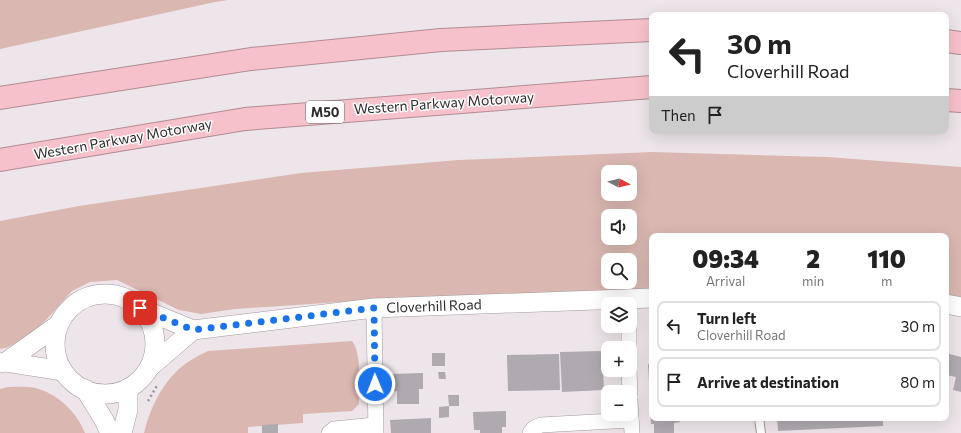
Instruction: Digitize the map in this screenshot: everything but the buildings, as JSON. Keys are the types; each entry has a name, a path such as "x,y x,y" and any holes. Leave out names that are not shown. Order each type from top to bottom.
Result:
{"highway":[{"path":"0,98 251,59 441,40 649,30"},
{"path":"949,41 961,43"},
{"name":"Western Parkway Motorway","path":"0,160 244,119 649,87"},
{"path":"949,100 961,101"}],"street":[{"path":"150,367 154,352 155,337 150,321 140,308 127,298 111,294 95,294 80,300 67,311 58,325 55,340 57,356 63,371 72,382 85,389 99,393 114,393 128,388 140,379 150,367 193,330"},
{"name":"Cloverhill Road","path":"637,300 649,298"},
{"name":"Cloverhill Road","path":"140,308 193,330 374,308 601,302"},
{"path":"949,305 961,307"},
{"path":"329,433 334,429 376,429 374,308"},
{"path":"3,363 58,325"},
{"path":"3,363 63,371"},
{"path":"122,433 128,410 128,388"},
{"path":"85,389 104,420 110,433"},
{"path":"530,433 534,428 541,425 631,427"}],"lane":[{"path":"759,421 761,433"}],"shaded area":[{"path":"0,0 228,0 0,49"},
{"path":"652,152 827,157 961,167 961,297 949,295 949,233 649,233 649,289 371,300 235,309 201,314 179,310 117,280 90,282 72,291 45,321 25,339 6,348 0,349 0,221 79,206 301,173 459,160"},
{"path":"352,341 359,361 359,404 352,411 303,414 303,423 248,427 248,433 144,433 155,401 169,379 186,363 208,351"},
{"path":"8,387 35,388 54,396 67,406 82,426 85,433 0,433 0,389"}],"route":[{"path":"140,308 193,330 374,308 375,384"}]}
